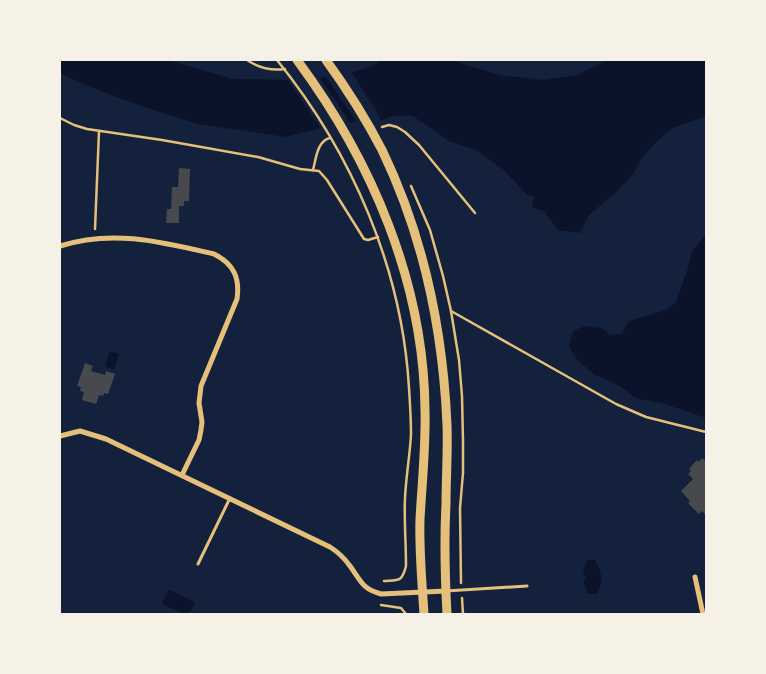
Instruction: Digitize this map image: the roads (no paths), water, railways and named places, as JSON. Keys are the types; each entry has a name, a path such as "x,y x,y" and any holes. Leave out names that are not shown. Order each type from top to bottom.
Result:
{"main road":[{"path":"297,60 326,101 358,154 374,188 395,243 405,276 420,347 426,410 420,521 420,557 424,614"},
{"path":"326,60 355,104 381,150 404,202 426,271 444,372 447,427 445,554 447,614"}],"street":[{"path":"60,246 94,239 117,238 157,241 214,254 229,264 234,272 238,280 237,299 201,386 199,403 202,422 199,440 182,475"},
{"path":"60,436 80,431 106,439 330,547 349,565 359,580 374,592 381,594 446,591"},
{"path":"695,577 703,614"}],"lane":[{"path":"198,564 230,498"},
{"path":"446,591 527,586"}],"water":[{"path":"60,60 167,60 233,79 302,80 353,72 371,67 381,60 449,60 500,75 544,80 577,75 607,60 706,60 706,116 673,128 656,142 643,156 631,177 589,215 580,233 558,230 544,211 532,208 534,196 527,195 504,170 476,150 449,141 413,116 391,116 383,120 340,123 286,137 198,124 144,107 85,85 60,73"},
{"path":"706,234 706,418 665,404 635,398 620,386 595,375 576,359 569,346 573,331 585,326 601,328 610,335 622,334 629,321 666,310 676,302 692,252"},
{"path":"110,351 119,354 114,370 105,366"},
{"path":"587,560 595,560 601,573 601,585 597,594 588,594 583,582 586,578 583,570"},
{"path":"169,590 195,602 189,614 181,613 162,604"}]}
